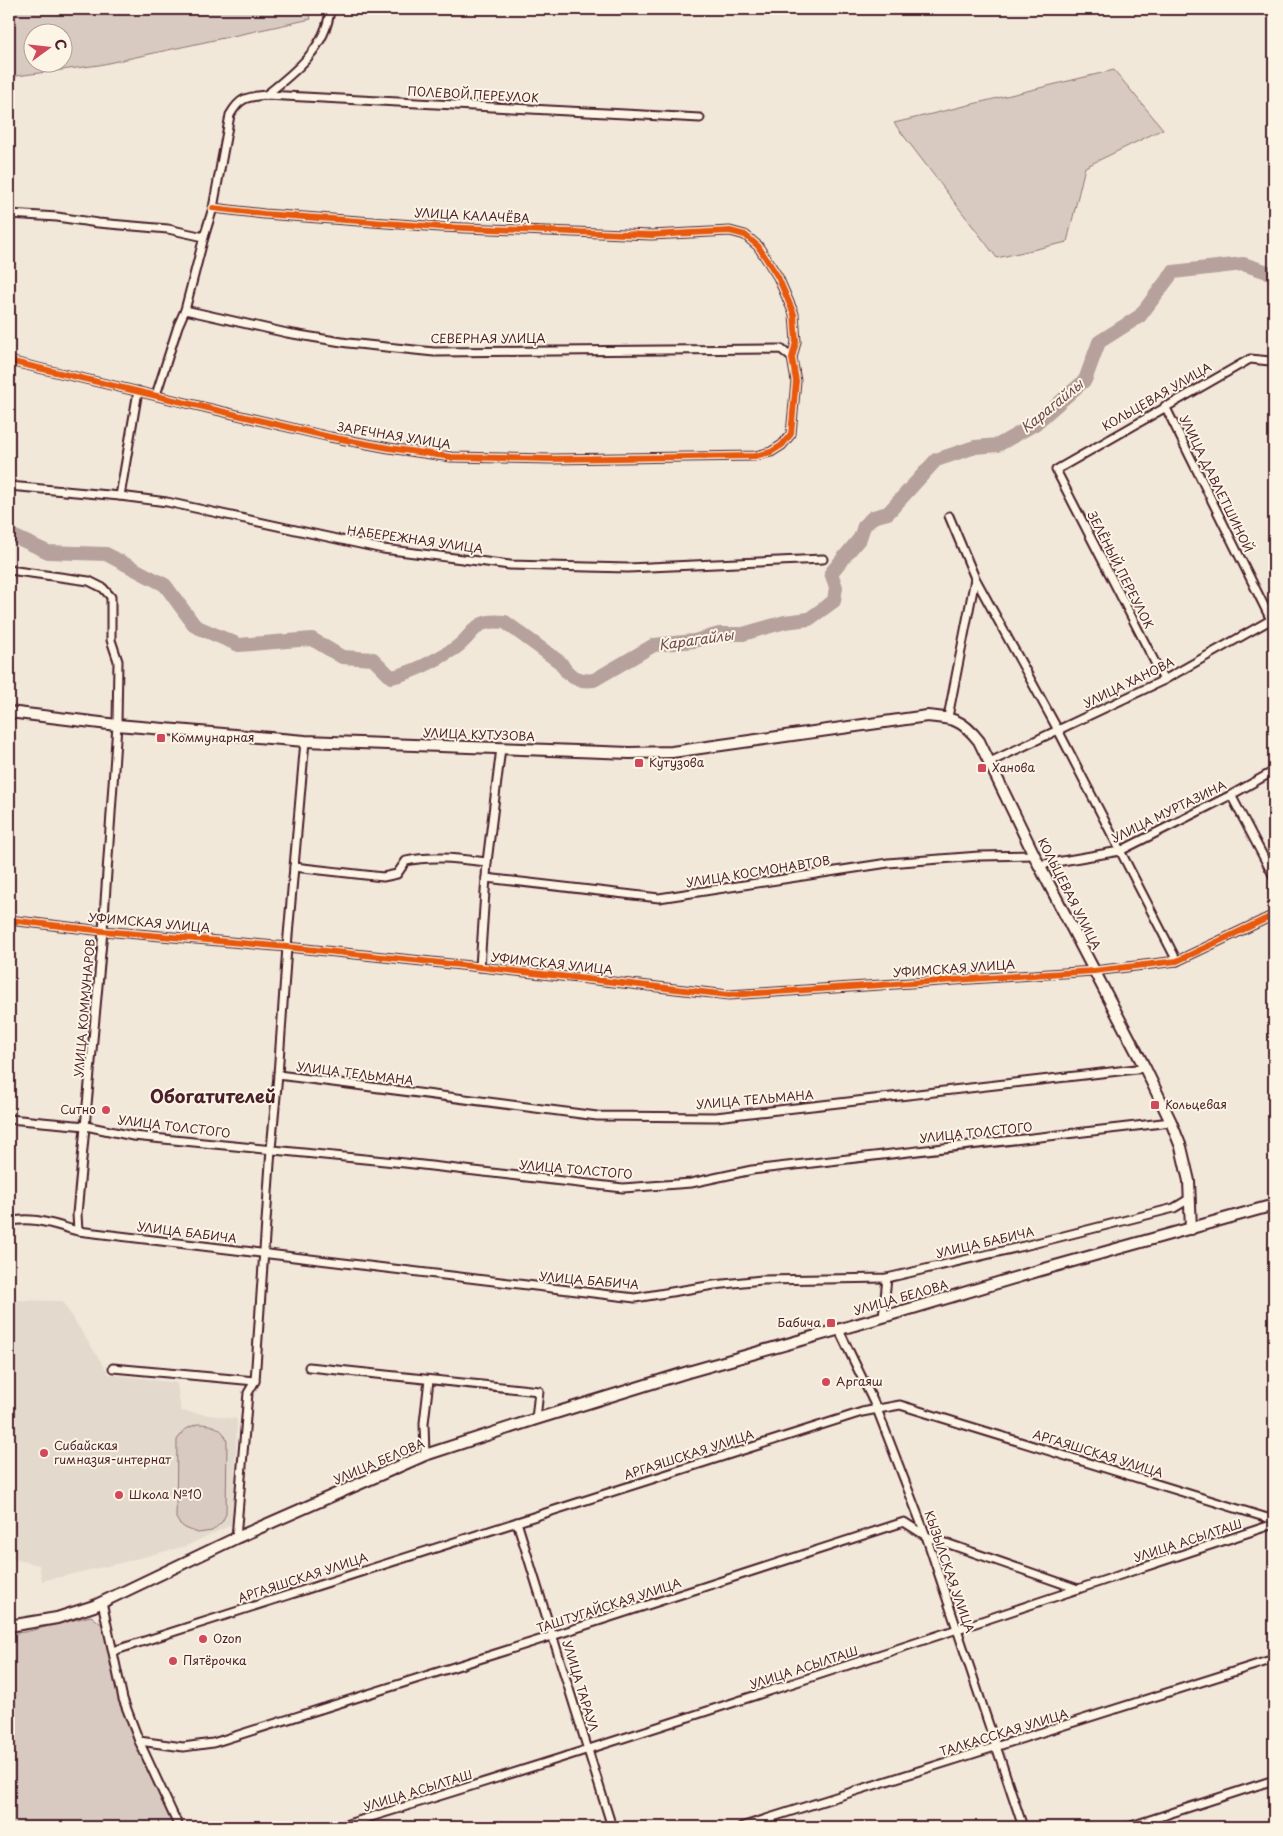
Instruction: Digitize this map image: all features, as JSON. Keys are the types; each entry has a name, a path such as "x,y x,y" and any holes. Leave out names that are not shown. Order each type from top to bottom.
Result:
{"main road":[{"name":"УЛИЦА КУТУЗОВА","path":"9,712 118,726 304,741 630,753 672,752 927,716 948,717"},
{"name":"КОЛЬЦЕВАЯ УЛИЦА","path":"948,717 958,720 971,730 990,762 1039,865 1145,1068 1171,1122 1181,1147 1189,1181 1191,1229"},
{"name":"УЛИЦА БЕЛОВА","path":"9,1626 57,1618 102,1602 236,1538 425,1455 688,1372 1274,1205"}],"street":[{"path":"266,95 294,73 316,46 329,20 330,9"},
{"name":"ПОЛЕВОЙ ПЕРЕУЛОК","path":"214,208 230,115 236,104 246,98 266,95 700,118"},
{"path":"156,395 185,310 204,237 214,208"},
{"name":"УЛИЦА КАЛАЧЁВА","path":"214,208 264,214 440,227 651,235 730,230 745,235 758,246 778,277 794,314 796,342 792,358"},
{"path":"9,214 58,217 98,223 168,229 204,237"},
{"name":"СЕВЕРНАЯ УЛИЦА","path":"185,310 287,333 434,352 782,349 792,358"},
{"name":"ЗАРЕЧНАЯ УЛИЦА","path":"9,361 330,437 450,458 551,460 755,456 771,452 782,445 791,434 796,381 792,358"},
{"name":"КОЛЬЦЕВАЯ УЛИЦА","path":"1056,470 1250,359 1270,361 1274,364"},
{"path":"120,496 138,391"},
{"name":"УЛИЦА ДАВЛЕТШИНОЙ","path":"1165,406 1273,621"},
{"name":"ЗЕЛЁНЫЙ ПЕРЕУЛОК","path":"1056,470 1164,680"},
{"name":"НАБЕРЕЖНАЯ УЛИЦА","path":"9,486 167,502 382,549 510,565 628,568 823,559"},
{"path":"949,516 976,578 1058,730 1177,961"},
{"name":"УЛИЦА КОММУНАРОВ","path":"9,570 89,581 103,588 112,597 112,640 118,661 118,726 103,931 77,1214 78,1232"},
{"path":"948,717 976,578"},
{"name":"УЛИЦА ХАНОВА","path":"990,762 1164,680 1273,621"},
{"name":"УЛИЦА ТЕЛЬМАНА","path":"265,1254 271,1149 304,741"},
{"path":"480,967 487,862 501,748"},
{"name":"УЛИЦА МУРТАЗИНА","path":"1039,865 1120,851 1274,771"},
{"path":"1231,795 1274,877"},
{"name":"УЛИЦА КОСМОНАВТОВ","path":"486,878 659,898 888,863 978,856 1034,855"},
{"path":"294,867 383,877 397,874 406,861 417,858 454,858 487,862"},
{"name":"УФИМСКАЯ УЛИЦА","path":"9,920 103,931 287,947 480,967 728,995 1094,971 1177,961 1274,915"},
{"name":"УЛИЦА ТЕЛЬМАНА","path":"278,1075 597,1116 716,1117 1145,1068"},
{"name":"УЛИЦА ТОЛСТОГО","path":"9,1119 86,1126 133,1136 271,1149 623,1188 691,1183 752,1170 1171,1122"},
{"name":"УЛИЦА БАБИЧА","path":"9,1222 37,1220 78,1232 635,1298 714,1285 762,1280 886,1278 1174,1208 1189,1198"},
{"path":"236,1538 248,1393 255,1381 265,1254"},
{"path":"883,1317 886,1278"},
{"name":"КЫЗЫЛСКАЯ УЛИЦА","path":"839,1330 877,1409 926,1536 1022,1827"},
{"path":"113,1368 255,1381"},
{"path":"309,1368 539,1391 536,1419"},
{"path":"425,1455 424,1423 429,1380"},
{"name":"АРГАЯШСКАЯ УЛИЦА","path":"113,1650 862,1412 900,1405 1274,1520"},
{"name":"УЛИЦА ТАРАУЛ","path":"517,1522 612,1827"},
{"name":"ТАШТУГАЙСКАЯ УЛИЦА","path":"138,1741 183,1748 213,1743 904,1522 926,1536 1078,1589"},
{"name":"УЛИЦА АСЫЛТАШ","path":"338,1827 957,1630 1274,1524"},
{"path":"102,1602 123,1698 138,1741 180,1827"},
{"name":"ТАЛКАССКАЯ УЛИЦА","path":"741,1827 1274,1659"},
{"path":"1128,1827 1274,1780"}],"shaded area":[{"path":"9,9 308,9 311,19 99,65 72,69 72,22 22,22 22,72 46,72 9,77"},
{"path":"1114,70 1163,129 1085,167 1067,242 997,258 894,123"},
{"path":"10,1300 62,1301 109,1374 177,1383 181,1411 237,1419 233,1524 186,1546 42,1581 39,1565 9,1558"},
{"path":"197,1424 216,1427 223,1433 227,1442 226,1514 222,1522 212,1531 198,1533 185,1528 176,1518 177,1440 184,1430"},
{"path":"91,1616 105,1627 128,1701 178,1827 9,1827 9,1634"}],"waterway":[{"name":"Карагайлы","path":"9,534 48,552 106,554 165,585 195,626 239,645 312,639 342,657 373,659 391,677 415,670 454,649 479,625 494,621 505,622 561,663 574,678 594,680 654,645 694,641 719,634 743,634 785,622 809,619 834,601 836,587 831,573 860,538 864,526 873,517 888,513 936,460 975,447 998,445 1035,424 1085,380 1099,342 1140,316 1173,272 1243,264 1274,274"}],"cycle path":[{"path":"9,361 330,437 451,457 551,459 755,456 771,452 782,445 791,434 796,381 792,358 796,342 794,314 778,277 758,246 745,235 730,231 651,235 440,227 264,214 213,208"},
{"path":"9,920 103,931 287,947 480,967 729,995 1094,971 1177,961 1274,915"}],"place":[{"name":"Коммунарная","path":"161,738"},
{"name":"Кутузова","path":"639,763"},
{"name":"Ханова","path":"982,768"},
{"name":"Кольцевая","path":"1155,1105"},
{"name":"Ситно","path":"106,1110"},
{"name":"Бабича","path":"831,1323"},
{"name":"Аргаяш","path":"826,1382"},
{"name":"Сибайская гимназия-интернат","path":"44,1453"},
{"name":"Школа №10","path":"119,1495"},
{"name":"Ozon","path":"203,1639"},
{"name":"Пятёрочка","path":"173,1661"}],"district":[{"name":"Обогатителей","path":"213,1097"}]}
